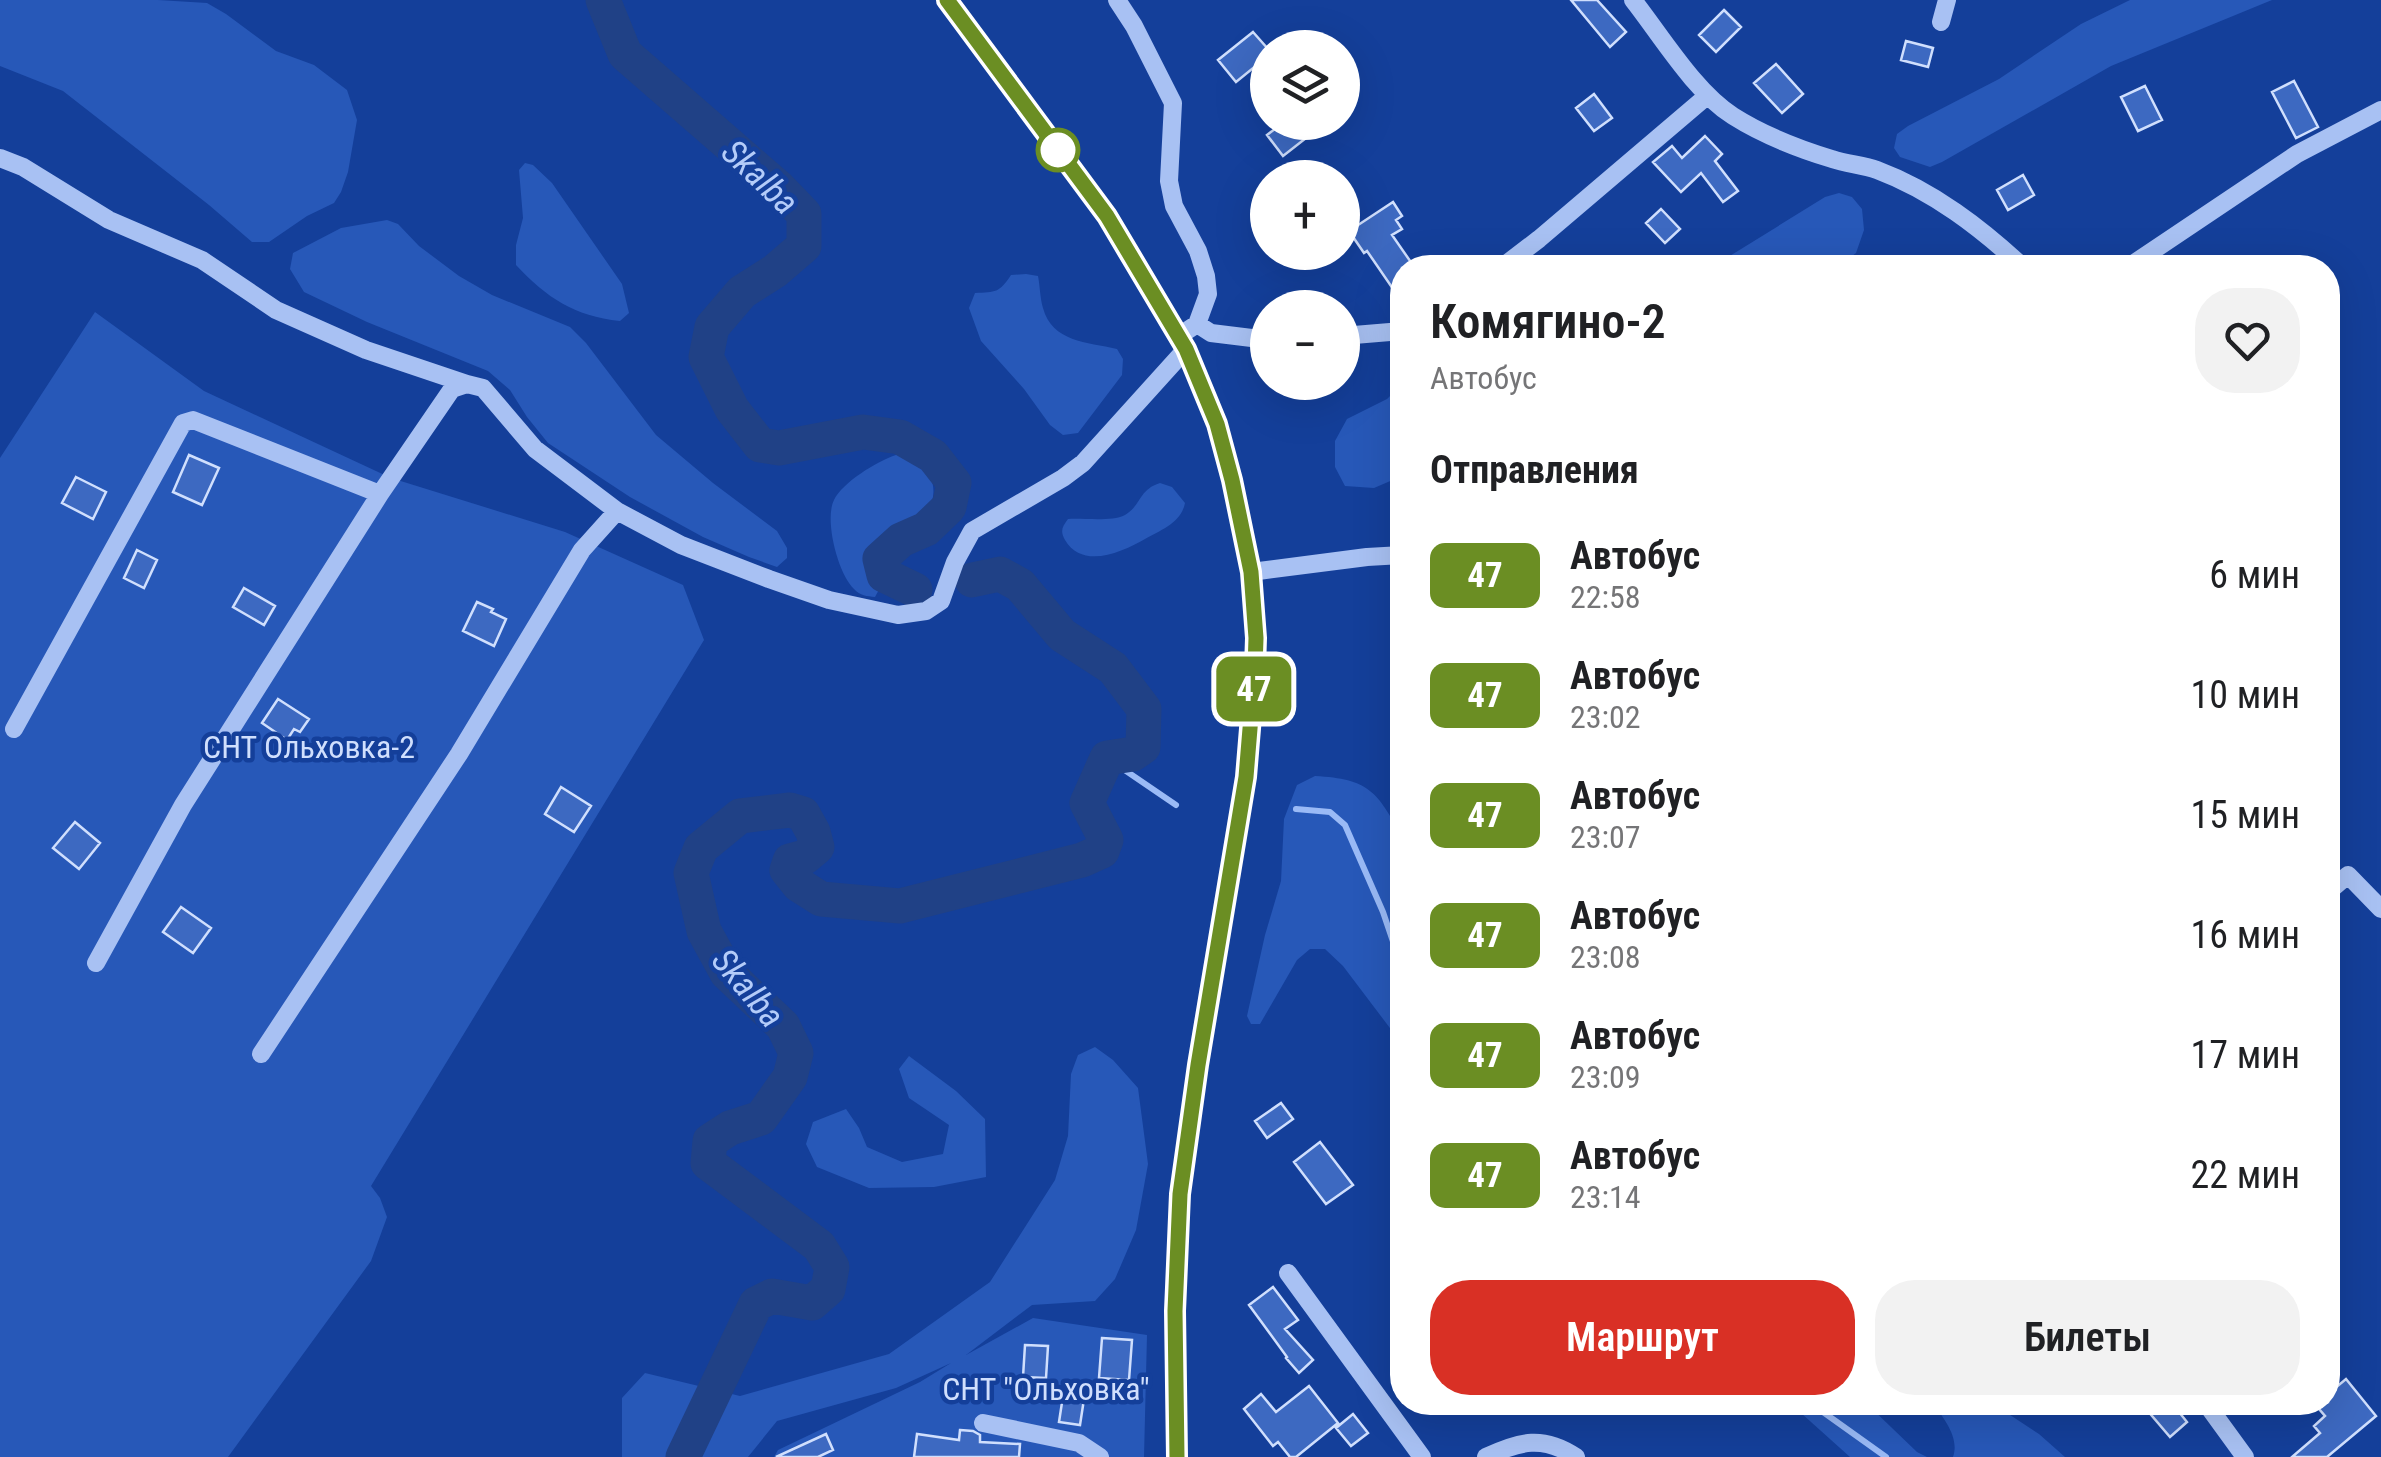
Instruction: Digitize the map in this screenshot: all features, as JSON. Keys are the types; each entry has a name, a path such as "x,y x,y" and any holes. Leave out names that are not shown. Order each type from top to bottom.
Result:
{"street":[{"path":"947,0 1107,216 1182,342 1217,424 1251,572 1255,658 1246,777 1180,1194 1175,1311 1177,1457"},
{"path":"0,158 23,167 110,220 202,260 276,310 366,350 483,388 535,449 618,511 681,545 830,600 898,615 926,610 941,600 954,562 972,531 1083,463 1197,324 1208,294 1198,251 1174,206 1169,181 1173,103 1134,26 1116,0"},
{"path":"1941,22 1947,0"},
{"path":"1636,1 1706,96 1733,116 1777,138 1919,188 1987,234 2010,255"},
{"path":"1518,255 1706,96"},
{"path":"2146,255 2297,154 2381,110"},
{"path":"1197,324 1211,333 1250,338"},
{"path":"1360,334 1390,332"},
{"path":"96,963 182,805 386,486 452,389 467,384"},
{"path":"14,729 183,423 193,420 386,486"},
{"path":"260,1054 459,754 582,550 618,511"},
{"path":"1251,572 1390,556"},
{"path":"2340,882 2348,875 2381,909"},
{"path":"1288,1272 1390,1413"},
{"path":"1392,1415 1422,1457"},
{"path":"2214,1415 2245,1457"},
{"path":"983,1423 1079,1443 1100,1457"},
{"path":"1486,1457 1523,1443 1547,1442 1576,1457"}],"green space":[{"path":"0,0 207,3 276,51 314,65 347,90 357,120 341,192 334,203 269,242 252,242 63,91 0,66"},
{"path":"2130,0 2272,0 2111,66 1930,167 1900,157 1894,148 1897,134 1908,126 1999,79 2081,24"},
{"path":"525,163 533,165 552,183 622,284 629,313 620,321 562,304 516,265 523,218 519,170"},
{"path":"1839,193 1852,197 1862,209 1864,230 1853,255 1731,255 1825,197"},
{"path":"387,220 398,224 419,246 459,276 492,295 570,327 656,435 777,531 787,548 787,558 777,567 749,557 630,497 548,443 510,390 488,371 304,292 290,269 293,253 341,228"},
{"path":"1011,275 1038,276 1043,308 1054,328 1072,339 1117,349 1123,359 1122,375 1078,433 1063,435 1050,425 981,341 969,308 975,293 996,290"},
{"name":"СНТ Ольховка-2","path":"95,312 204,391 391,478 565,532 683,585 704,640 371,1186 387,1217 371,1261 228,1457 0,1457 0,458"},
{"path":"1390,396 1390,481 1374,488 1345,486 1335,467 1335,441 1347,419"},
{"path":"896,455 913,458 927,468 932,499 918,518 876,547 870,565 881,586 875,597 866,596 854,589 843,572 834,546 831,509 838,493 852,480"},
{"path":"1160,483 1172,487 1185,503 1175,521 1164,529 1103,556 1082,554 1065,540 1062,529 1068,519 1125,515"},
{"path":"1315,776 1360,784 1378,798 1390,817 1390,1028 1343,966 1325,949 1310,949 1297,960 1260,1024 1251,1024 1247,1016 1281,881 1284,819 1297,785"},
{"name":"СНТ \"Ольховка\"","path":"1095,1047 1113,1060 1138,1088 1148,1164 1136,1230 1115,1279 1095,1301 1032,1305 966,1355 1033,1318 1147,1335 1144,1457 774,1457 778,1450 920,1382 951,1363 896,1388 777,1421 748,1457 622,1457 622,1398 645,1373 740,1396 889,1354 990,1282 1055,1180 1068,1136 1071,1074 1078,1055"},
{"path":"909,1056 956,1091 985,1119 986,1177 934,1187 869,1188 817,1167 806,1144 813,1122 846,1109 867,1147 902,1162 943,1154 949,1125 909,1098 899,1069"},
{"path":"1803,1415 1878,1415 1927,1457 1850,1457"},
{"path":"1942,1415 2010,1415 2065,1457 1953,1457 1954,1442"}],"building":[{"path":"1571,0 1597,0 1626,32 1610,47"},
{"path":"1724,10 1741,27 1716,52 1699,35"},
{"path":"1250,34 1250,71 1236,82 1218,60"},
{"path":"1906,41 1933,48 1928,67 1901,60"},
{"path":"1776,64 1803,94 1782,113 1754,83"},
{"path":"2294,81 2318,127 2296,138 2272,92"},
{"path":"2145,86 2162,120 2138,131 2121,97"},
{"path":"1594,94 1612,118 1594,131 1576,108"},
{"path":"1705,136 1722,154 1715,161 1738,191 1723,202 1701,173 1681,192 1653,162 1672,146 1682,158"},
{"path":"1271,140 1303,140 1283,156"},
{"path":"2023,175 2034,195 2008,210 1997,190"},
{"path":"1393,202 1402,216 1396,220 1402,229 1392,235 1406,255 1390,255 1390,285 1367,251 1364,253 1360,247 1360,224"},
{"path":"1661,209 1680,229 1665,243 1646,223"},
{"path":"189,455 219,468 202,505 173,492"},
{"path":"76,477 106,492 93,519 62,503"},
{"path":"137,550 157,560 144,588 124,578"},
{"path":"244,588 275,606 264,625 233,607"},
{"path":"477,602 506,619 494,646 463,631"},
{"path":"278,699 309,719 300,732 294,729 287,740 262,723"},
{"path":"561,787 591,806 574,832 545,814"},
{"path":"75,822 100,843 79,869 53,848"},
{"path":"181,907 211,928 193,953 163,932"},
{"path":"1281,1103 1293,1119 1267,1138 1255,1121"},
{"path":"1320,1142 1353,1185 1326,1204 1294,1162"},
{"path":"1273,1287 1298,1320 1285,1329 1313,1360 1299,1373 1249,1305"},
{"path":"1102,1338 1132,1340 1129,1380 1099,1378"},
{"path":"1025,1345 1048,1346 1046,1378 1023,1377"},
{"path":"2346,1379 2376,1416 2327,1457 2292,1457 2320,1433 2314,1426 2324,1415 2340,1415 2340,1384"},
{"path":"1309,1386 1338,1423 1296,1457 1290,1457 1278,1442 1273,1446 1244,1409 1261,1394 1276,1412"},
{"path":"1063,1396 1084,1399 1080,1425 1059,1422"},
{"path":"1353,1414 1368,1433 1351,1446 1336,1428"},
{"path":"2151,1415 2181,1415 2187,1422 2170,1437"},
{"path":"960,1430 980,1435 980,1442 1020,1444 1019,1457 914,1457 917,1434 959,1440"},
{"path":"826,1434 833,1450 818,1457 776,1457"}],"waterway":[{"name":"Skalba","path":"603,0 625,54 804,214 804,246 742,292 712,327 706,357 732,409 760,445 779,448 863,432 900,437 933,456 954,483 949,507 926,529 901,540 880,559 884,575 915,590"},
{"name":"Skalba","path":"683,1457 756,1304 772,1296 812,1303 828,1289 832,1267 819,1246 708,1163 710,1141 730,1128 761,1118 790,1077 796,1053 783,1026 727,973 704,931 691,873 701,848 740,816 790,810 803,814 817,847 805,857 790,861 787,870 799,885 821,899 900,906 1082,860 1102,851 1106,840 1087,803 1107,758 1133,754 1143,747 1144,709 1113,668 1062,635 1020,585 1000,574 972,580"},
{"path":"1107,758 1176,805"},
{"path":"1296,809 1330,812 1345,825 1390,933"},
{"path":"1827,1415 1886,1457"}],"bus line":[{"name":"47","path":"947,0 1107,216 1186,349 1217,424 1251,572 1256,638 1246,777 1180,1194 1175,1311 1177,1457"}]}
